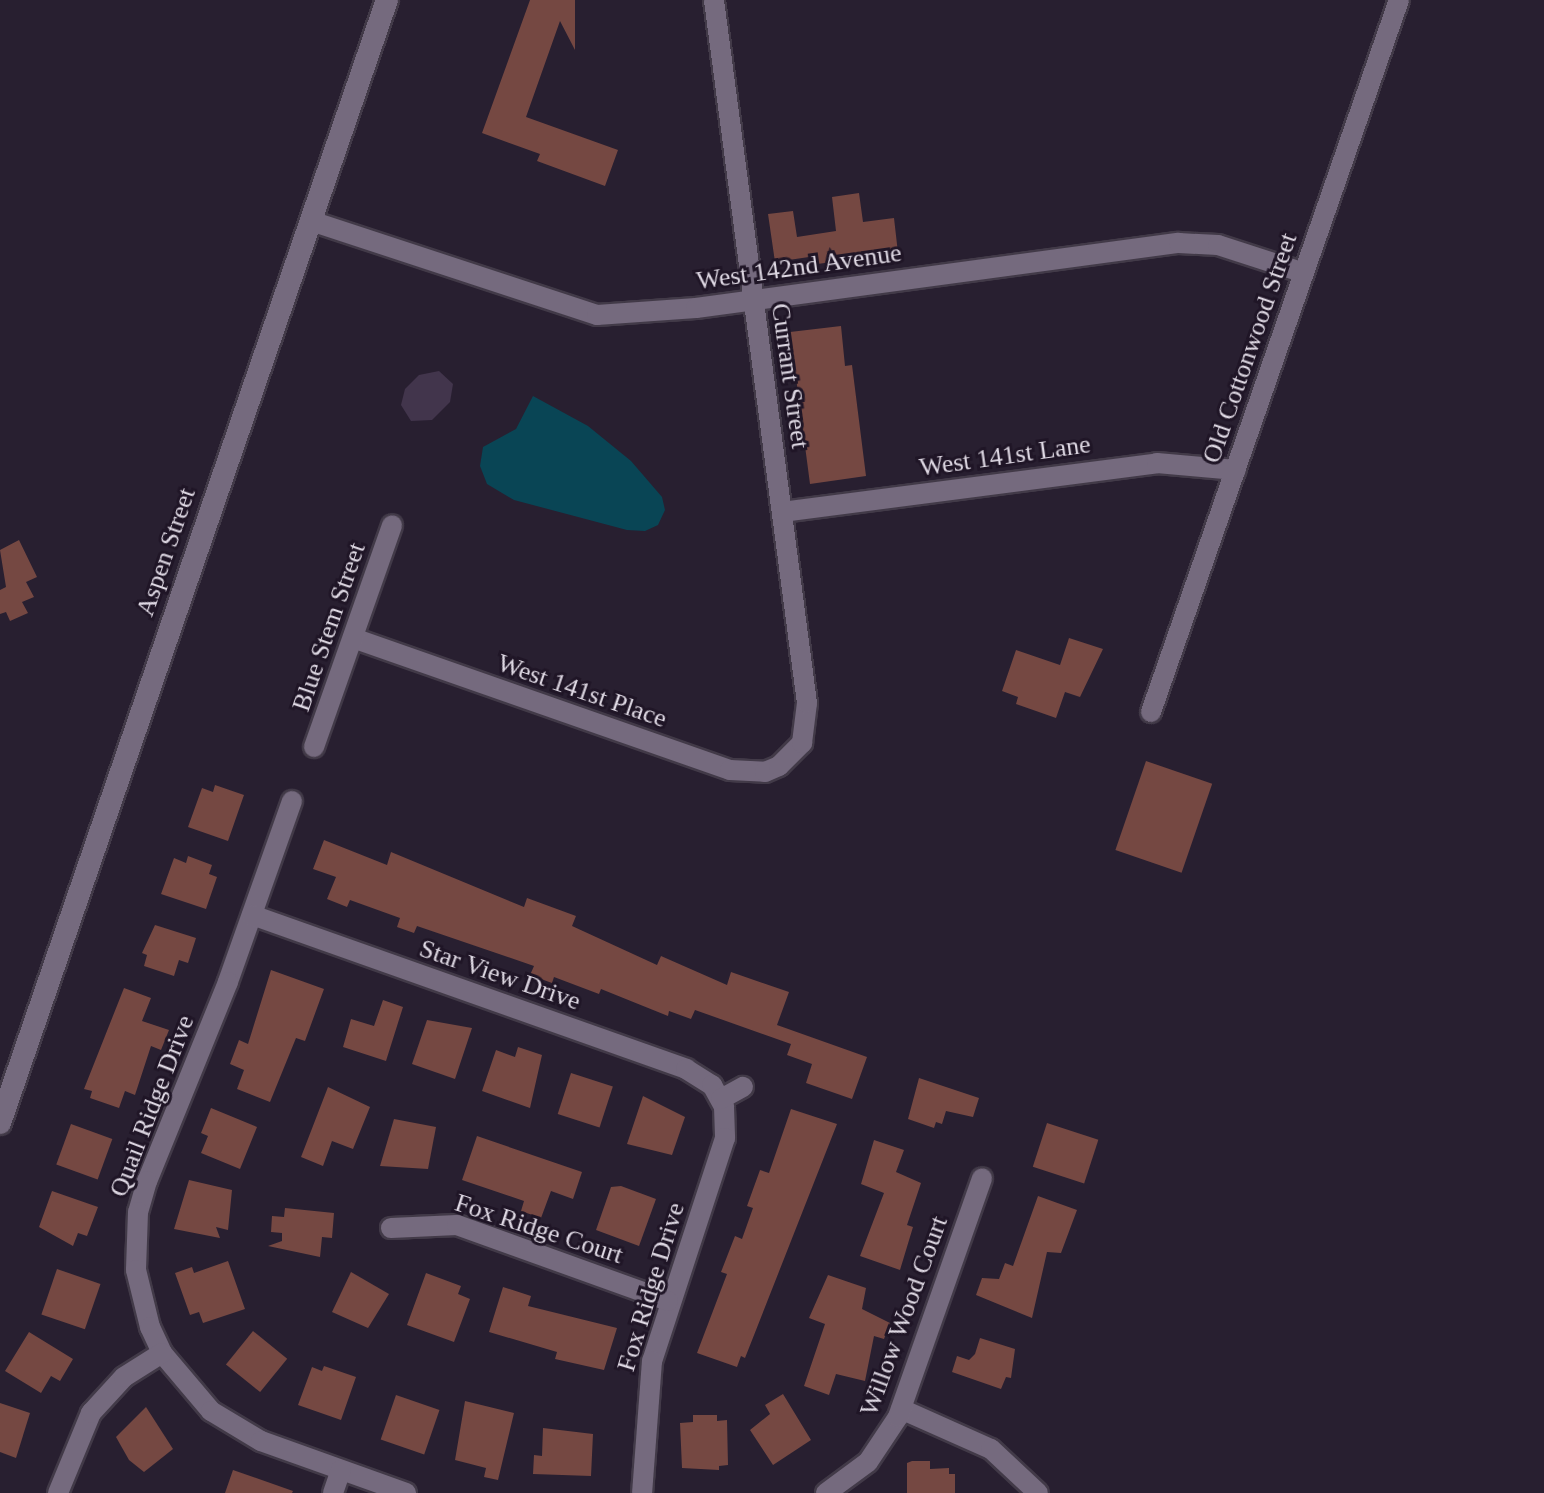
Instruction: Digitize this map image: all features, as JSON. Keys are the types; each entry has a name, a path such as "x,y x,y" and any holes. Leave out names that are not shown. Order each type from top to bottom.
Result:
{"street":[{"name":"Aspen Street","path":"0,1123 387,0"},
{"name":"Currant Street","path":"714,0 808,718 793,755"},
{"name":"Old Cottonwood Street","path":"1151,712 1399,0"},
{"name":"West 142nd Avenue","path":"311,221 580,313 620,316 1179,243 1218,245 1304,273"},
{"name":"West 141st Lane","path":"782,512 1146,464 1183,462 1236,470"},
{"name":"Blue Stem Street","path":"314,747 392,525"},
{"name":"West 141st Place","path":"353,638 730,770 765,772 793,755"},
{"name":"Quail Ridge Drive","path":"292,801 252,915 138,1212 135,1256 141,1299 162,1353 192,1394 235,1428 406,1493"},
{"name":"Star View Drive","path":"252,915 686,1069 712,1085 721,1099"},
{"path":"721,1099 743,1087"},
{"name":"Fox Ridge Drive","path":"642,1493 645,1405 668,1301 725,1138 721,1099"},
{"name":"Willow Wood Court","path":"826,1493 868,1462 901,1409 982,1178"},
{"name":"Fox Ridge Court","path":"391,1228 457,1225 668,1301"},
{"path":"58,1493 91,1413 124,1377 162,1353"},
{"path":"901,1409 991,1449 1038,1493"},
{"path":"333,1493 341,1470"}],"shaded area":[{"path":"439,371 453,384 450,402 432,420 411,421 401,405 405,389 419,375"}],"water":[{"path":"533,396 588,426 631,461 662,497 665,510 658,525 645,531 627,530 514,500 487,484 480,466 483,447 516,429"}],"building":[{"path":"530,0 575,0 575,50 560,21 526,117 618,150 605,186 537,161 540,154 482,133"},
{"path":"859,193 863,222 894,218 898,253 810,265 809,257 775,262 768,214 793,211 797,237 836,231 832,197"},
{"path":"841,326 845,366 852,365 866,476 810,484 790,332"},
{"path":"19,540 37,577 26,582 34,597 22,602 28,613 10,621 6,612 0,614 0,590 6,587 0,550"},
{"path":"1069,638 1103,649 1080,697 1065,692 1056,718 1016,704 1018,697 1002,691 1016,650 1060,665"},
{"path":"1146,761 1212,784 1182,873 1115,850"},
{"path":"215,785 244,795 228,841 188,827 202,788 213,792"},
{"path":"324,840 387,865 391,852 524,907 527,898 576,916 572,926 657,965 661,956 727,985 731,972 789,992 777,1025 867,1057 852,1099 806,1083 812,1064 787,1055 791,1044 695,1010 691,1019 669,1011 668,1016 601,989 599,994 554,977 552,983 530,975 534,966 417,926 414,933 397,927 400,918 350,900 347,907 327,899 336,877 313,869"},
{"path":"188,856 212,865 209,874 217,877 206,909 161,894 174,858 186,863"},
{"path":"155,925 196,938 188,963 179,960 174,976 144,966 147,955 142,953"},
{"path":"271,970 324,989 305,1041 296,1038 270,1102 237,1089 244,1070 230,1064 239,1040 248,1044"},
{"path":"124,988 151,998 142,1021 169,1030 161,1050 151,1046 135,1095 125,1091 119,1108 90,1098 92,1091 84,1089"},
{"path":"383,1000 403,1007 386,1061 343,1047 351,1019 374,1026"},
{"path":"427,1020 472,1028 455,1079 412,1064"},
{"path":"518,1047 542,1055 530,1108 482,1091 496,1050 515,1057"},
{"path":"571,1073 613,1087 600,1127 558,1114"},
{"path":"919,1078 979,1098 973,1117 946,1111 942,1124 936,1122 934,1128 908,1119"},
{"path":"328,1087 370,1107 353,1149 332,1141 323,1166 301,1157"},
{"path":"643,1096 685,1117 672,1155 627,1144"},
{"path":"211,1108 257,1127 240,1169 201,1153 208,1136 201,1133"},
{"path":"791,1109 837,1124 745,1358 741,1356 737,1367 697,1353 727,1274 721,1272 735,1236 742,1239 753,1208 747,1206 760,1170 769,1173"},
{"path":"394,1119 436,1127 428,1169 380,1166"},
{"path":"1047,1123 1098,1140 1084,1183 1033,1167"},
{"path":"71,1124 112,1139 98,1179 56,1164"},
{"path":"477,1136 582,1172 573,1199 551,1191 541,1218 521,1211 524,1201 462,1180"},
{"path":"874,1140 904,1150 896,1172 921,1183 907,1225 913,1227 900,1270 860,1256 884,1193 861,1184"},
{"path":"189,1180 232,1190 228,1230 216,1227 220,1238 174,1229"},
{"path":"621,1186 656,1199 639,1246 596,1230 611,1187"},
{"path":"52,1191 98,1207 87,1236 78,1233 73,1246 39,1227"},
{"path":"1038,1196 1077,1210 1061,1253 1047,1252 1032,1318 976,1295 982,1278 999,1279 1005,1263 1013,1266"},
{"path":"285,1208 334,1213 332,1238 322,1237 320,1257 268,1246 282,1241 282,1233 271,1232 272,1216 284,1217"},
{"path":"228,1261 245,1309 203,1323 199,1312 190,1315 175,1273 192,1267 194,1273"},
{"path":"57,1269 100,1284 85,1329 41,1314"},
{"path":"351,1272 389,1294 368,1328 332,1312"},
{"path":"426,1273 461,1286 458,1294 470,1299 454,1342 407,1325"},
{"path":"828,1275 866,1288 862,1309 890,1323 884,1339 874,1336 865,1381 836,1374 829,1395 804,1386 825,1324 809,1318"},
{"path":"503,1287 531,1296 528,1306 617,1328 604,1370 555,1359 557,1352 489,1332"},
{"path":"253,1331 287,1359 260,1392 226,1364"},
{"path":"29,1332 73,1359 60,1381 51,1376 41,1393 5,1371"},
{"path":"980,1338 1015,1349 1011,1378 1006,1377 1001,1389 952,1372 957,1356 969,1360 975,1354"},
{"path":"324,1366 356,1377 341,1420 298,1405 312,1367 322,1371"},
{"path":"783,1394 811,1440 773,1465 750,1430 770,1414 765,1405"},
{"path":"396,1395 439,1410 424,1454 381,1439"},
{"path":"465,1401 514,1413 498,1480 484,1477 486,1468 455,1460"},
{"path":"0,1403 30,1413 16,1458 0,1452"},
{"path":"146,1407 173,1449 144,1472 129,1460 116,1437"},
{"path":"693,1415 717,1415 717,1421 727,1420 728,1465 719,1466 719,1470 682,1468 680,1423 693,1422"},
{"path":"543,1428 593,1434 591,1476 533,1474 534,1455 542,1456"},
{"path":"930,1461 930,1469 949,1468 949,1474 955,1474 955,1493 907,1493 907,1463"},
{"path":"233,1470 293,1491 225,1493"}]}
